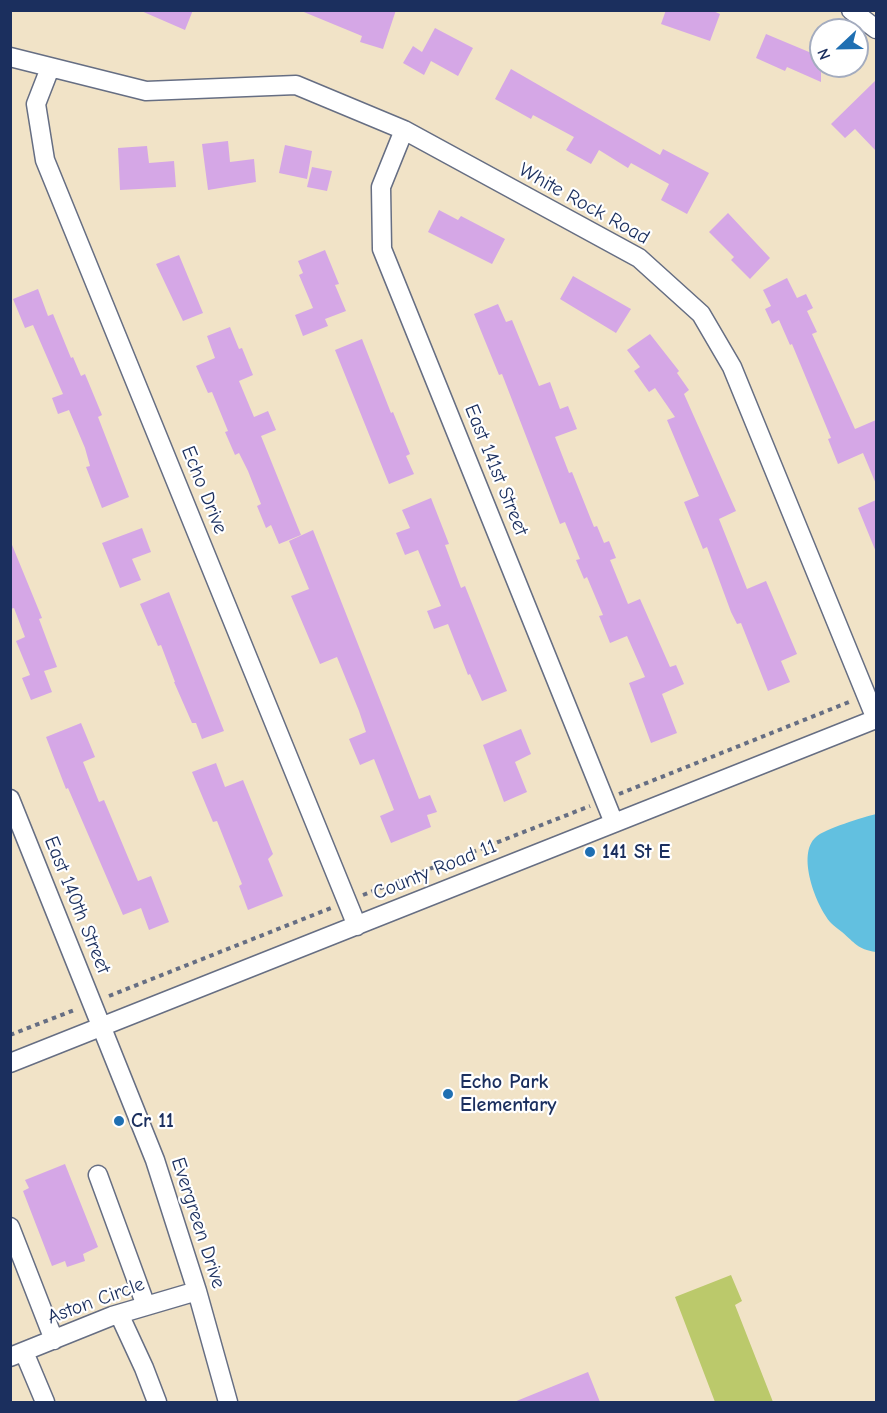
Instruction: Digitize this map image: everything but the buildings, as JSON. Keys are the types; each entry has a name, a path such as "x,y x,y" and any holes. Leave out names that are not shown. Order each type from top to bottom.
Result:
{"street":[{"path":"851,10 876,29"},
{"name":"White Rock Road","path":"10,57 146,91 296,84 404,130 639,258 701,314 732,367 876,719"},
{"name":"Echo Drive","path":"50,68 36,104 45,160 357,926"},
{"name":"East 141st Street","path":"404,130 381,186 382,249 614,823"},
{"name":"County Road 11","path":"10,1063 876,719"},
{"name":"East 140th Street","path":"10,800 100,1027"},
{"name":"Evergreen Drive","path":"100,1027 155,1160 197,1291 228,1402"},
{"path":"98,1175 146,1306"},
{"path":"10,1227 54,1340"},
{"name":"Aston Circle","path":"17,1355 119,1314 197,1291"},
{"path":"119,1314 157,1402"},
{"path":"17,1355 45,1402"}],"path":[{"path":"10,1035 866,696"}],"green space":[{"path":"731,1275 742,1301 735,1305 773,1402 715,1402 675,1297"}],"water":[{"path":"876,814 876,952 857,945 825,915 810,880 808,855 810,845 820,834"}],"place":[{"name":"141 St E","path":"590,852"},
{"name":"Echo Park Elementary","path":"448,1094"},
{"name":"Cr 11","path":"119,1121"}]}
